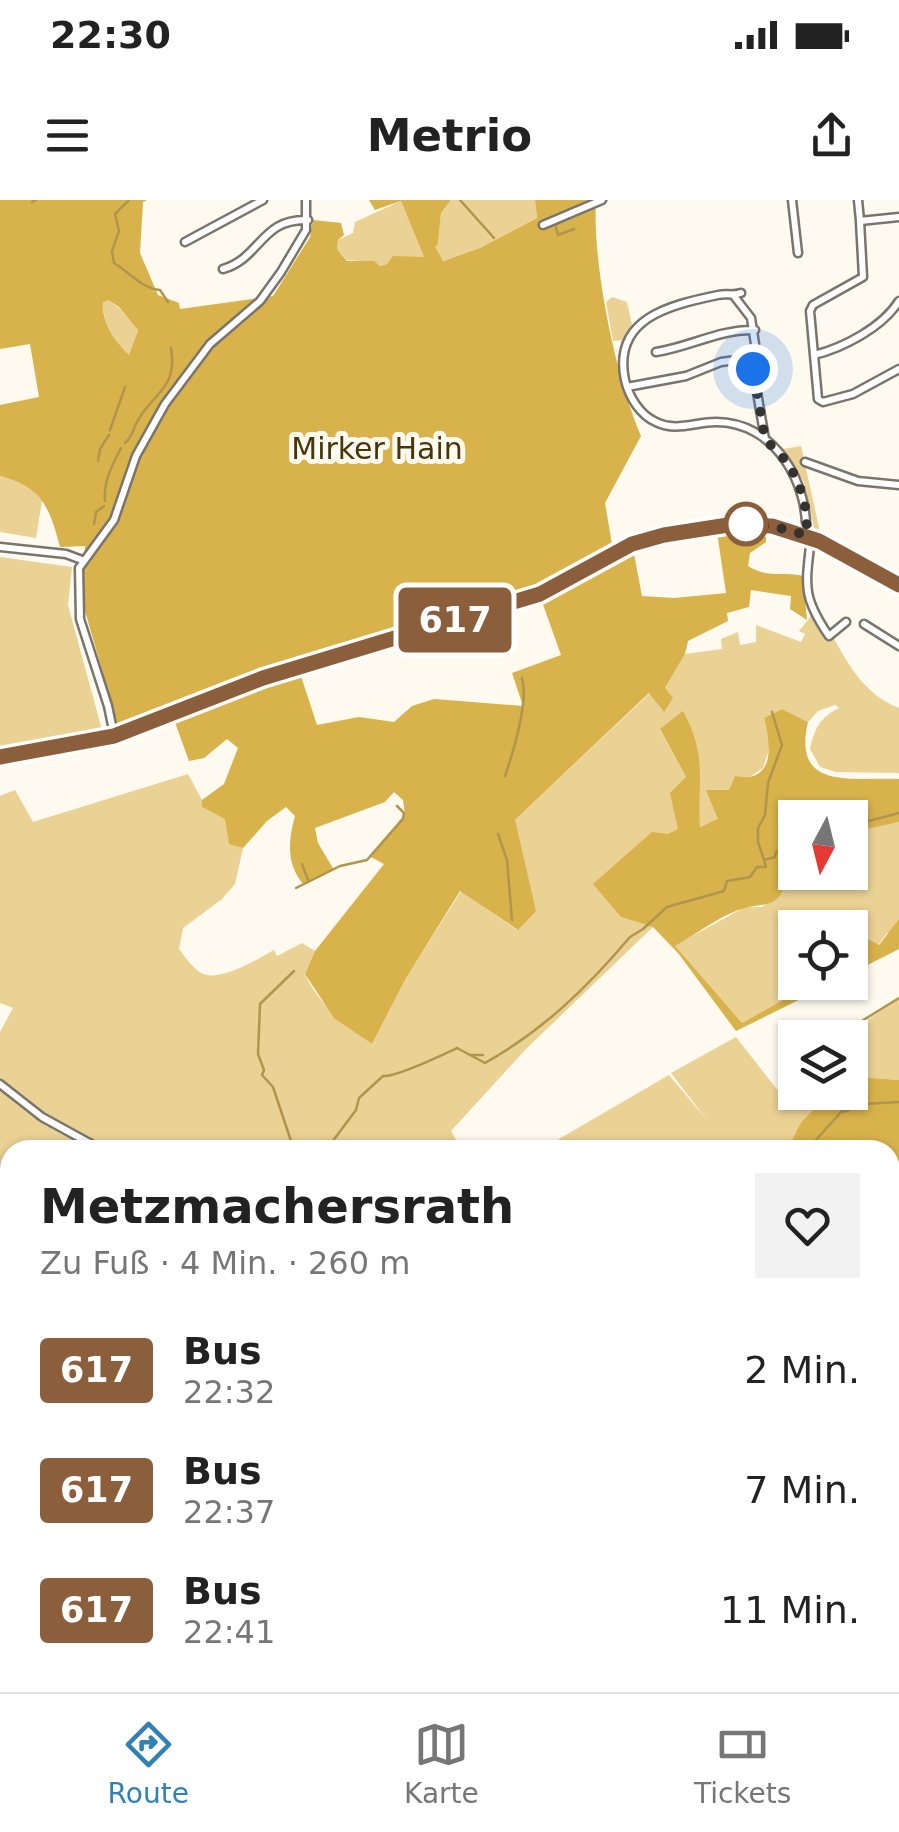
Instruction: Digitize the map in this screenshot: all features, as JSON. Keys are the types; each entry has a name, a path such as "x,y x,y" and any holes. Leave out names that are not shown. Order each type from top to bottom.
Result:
{"street":[{"path":"185,242 263,200"},
{"path":"114,736 80,619 79,568 107,533 136,456 165,404 210,344 269,292 301,240 308,220 306,200"},
{"path":"543,225 602,200"},
{"path":"792,200 798,252"},
{"path":"858,200 863,277 810,308 818,399 823,402 854,394 899,369"},
{"path":"860,221 899,217"},
{"path":"223,269 244,259 270,230 288,220 308,220"},
{"path":"765,439 752,363 755,330 737,294 686,303 640,322 625,346 623,362 627,387 643,413 659,424 679,428 728,423 765,439 788,463 807,514 809,605 829,636 846,622"},
{"path":"814,354 836,348 876,325 892,313 899,301"},
{"path":"656,352 718,333 755,330"},
{"path":"627,387 672,380 722,362 752,363"},
{"path":"805,462 858,481 899,485"},
{"path":"0,757 114,736 263,678 540,594 648,538 751,524 809,536 899,586"},
{"path":"0,547 66,554 82,560"},
{"path":"864,624 899,646"},
{"path":"0,1084 42,1117 84,1140"}],"shaded area":[{"path":"451,200 535,200 537,218 480,248 442,261 434,247 438,244 441,213"},
{"path":"401,201 424,257 393,257 379,266 374,262 347,260 337,249 338,240 353,233 355,222"},
{"path":"612,297 627,302 632,325 624,340 613,341 606,302"},
{"path":"108,300 138,329 129,356 107,323 103,301"},
{"path":"801,446 820,532 814,528 804,482 783,449"},
{"path":"0,476 27,483 42,501 36,538 0,532"},
{"path":"0,557 72,567 68,605 102,730 0,748"},
{"path":"811,616 827,638 834,639 868,688 899,708 899,773 836,772 820,767 810,749 814,735 819,724 839,708 835,705 818,711 808,722 782,709 764,718 770,746 763,768 748,778 735,776 718,820 699,827 699,757 660,730 686,777 678,829 667,834 621,917 653,927 526,1049 451,1131 456,1140 93,1140 39,1111 0,1081 0,1032 13,1008 0,1003 0,796 15,790 33,822 188,774 202,807 226,819 229,843 243,848 235,884 222,899 183,928 179,949 201,973 218,975 274,950 277,956 302,943 315,951 305,974 318,996 342,1022 372,1044 405,980 461,891 517,930 514,821 650,693 663,711 665,688 685,654 722,649 721,639 738,632 740,645 756,642 756,625 801,642 805,634 799,631"},
{"path":"899,822 899,919 890,933 868,951 868,910 778,910 778,1000 783,1000 742,1023 674,946 745,907 762,907 783,890 868,890 868,829"},
{"path":"899,999 899,1080 868,1078 868,1020"},
{"path":"736,1037 778,1091 778,1110 813,1110 792,1140 557,1140 669,1075 707,1120 671,1073"},
{"path":"0,1088 37,1118 77,1140 0,1140"}],"green space":[{"name":"Mirker Hain","path":"0,200 147,200 143,202 140,253 158,295 179,303 180,309 273,296 310,237 313,220 341,223 344,235 338,240 337,249 347,261 374,261 380,266 393,256 424,257 401,201 375,210 369,200 451,200 441,213 435,247 443,261 480,248 537,218 535,200 596,200 598,256 608,320 641,436 605,503 612,544 599,556 538,589 297,664 317,725 359,717 394,722 412,706 434,699 523,706 512,673 561,655 541,599 633,549 642,596 674,598 726,593 717,532 766,533 766,542 750,553 748,566 769,574 803,576 807,620 790,609 791,596 751,590 749,607 727,613 728,621 688,641 685,654 665,688 673,698 664,712 649,693 515,820 536,911 518,930 460,891 405,980 372,1044 334,1018 305,974 315,951 384,864 369,856 405,814 403,800 394,792 385,802 315,828 318,843 334,870 304,885 291,861 295,816 286,807 243,848 229,844 225,819 202,807 202,800 224,784 238,748 227,739 204,758 189,761 169,706 118,726 81,597 85,546 60,547 42,500 26,486 0,476 0,405 39,397 30,344 0,349","holes":["108,300 138,330 129,355 110,330 103,302"]},
{"path":"782,709 808,722 805,744 809,760 817,770 830,776 899,779 899,822 868,829 868,800 778,800 778,890 783,890 778,898 728,914 675,946 742,1023 783,1000 799,1000 736,1031 678,953 653,927 621,917 593,884 652,832 667,834 678,829 670,793 686,777 660,729 683,711 699,756 700,827 718,819 706,790 729,790 735,776 750,777 764,768 769,752 764,718"},
{"path":"899,919 899,949 868,965 868,939 879,945"},
{"path":"868,1078 899,1080 899,1140 792,1140 813,1110 868,1110"}],"waterway":[{"path":"32,202 36,200"},
{"path":"129,200 115,214 119,231 112,251 114,263 141,283 160,290 168,302"},
{"path":"460,200 494,238"},
{"path":"555,224 558,235 574,229"},
{"path":"125,443 167,382 171,348"},
{"path":"110,430 125,387"},
{"path":"98,461 109,435"},
{"path":"105,501 107,480 121,448"},
{"path":"94,524 96,512 104,506"},
{"path":"505,776 522,713 522,678"},
{"path":"764,860 758,828 765,815 768,783 782,745 772,712"},
{"path":"296,888 340,866 367,860 403,819 404,813 397,806"},
{"path":"868,821 899,813"},
{"path":"498,834 507,860 512,920"},
{"path":"334,1140 356,1110 359,1098 383,1076 457,1048 485,1063 563,1007 630,937 667,907 724,891 727,881 750,877 757,867 766,867 764,860 775,857 778,851"},
{"path":"302,864 308,880"},
{"path":"291,1140 273,1087 262,1075 258,1054 260,1004 294,971"},
{"path":"863,1020 899,998"},
{"path":"470,1055 483,1055"},
{"path":"843,1112 863,1104 899,1102"},
{"path":"816,1140 841,1110"}],"bus line":[{"name":"617","path":"0,757 114,736 263,678 540,594 648,538 728,525 772,526 819,541 899,585"}],"route":[{"path":"746,524 806,535 807,514 799,484 788,463 765,439 753,369"}]}
